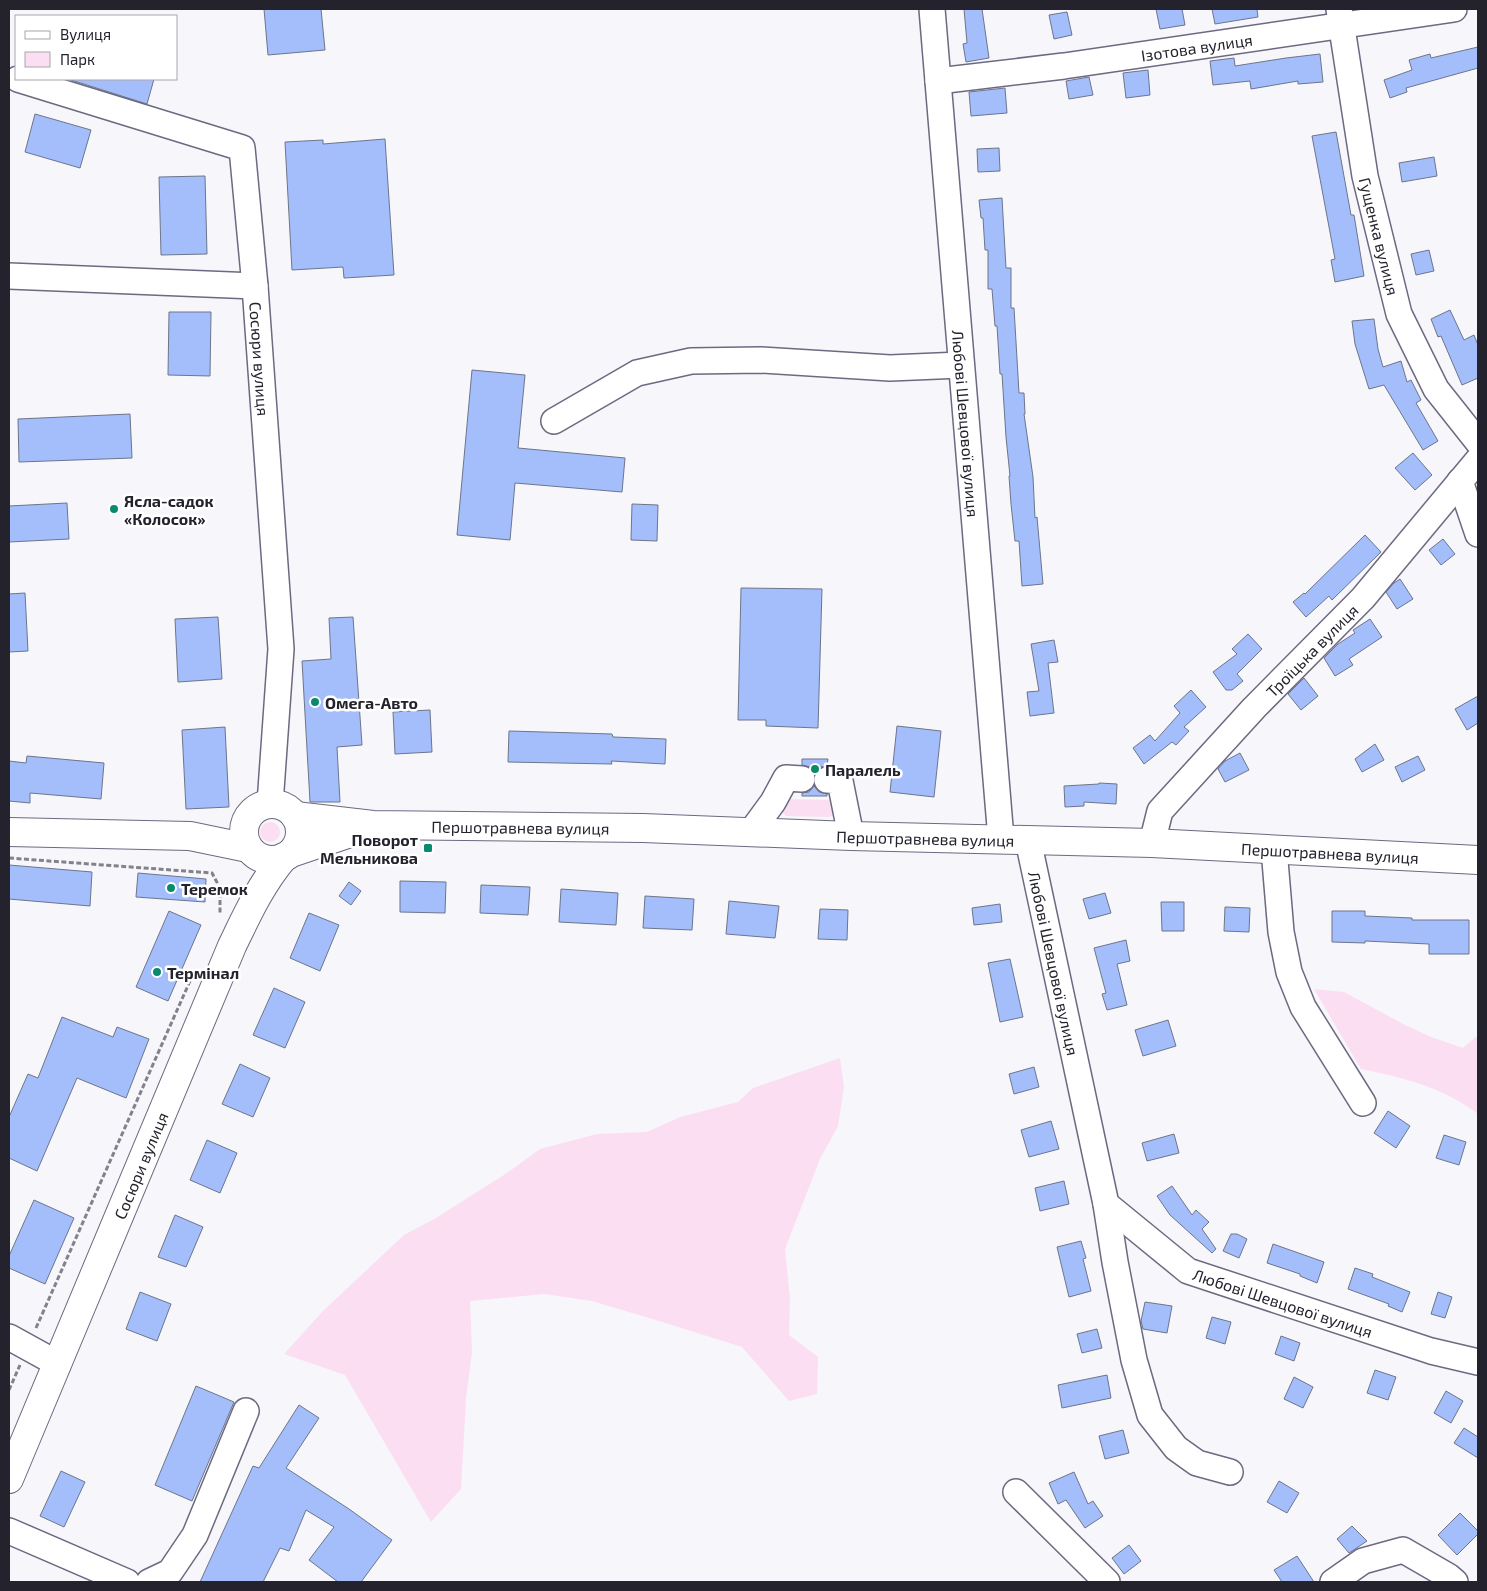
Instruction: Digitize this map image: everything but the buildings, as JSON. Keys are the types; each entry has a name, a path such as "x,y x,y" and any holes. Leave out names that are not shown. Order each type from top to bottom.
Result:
{"main road":[{"path":"248,848 244,832 245,824 253,810 265,805"},
{"path":"9,832 190,836 248,848 261,858 277,860 287,855 297,845 300,835 299,825 295,816 284,806 265,805 190,836"},
{"name":"Першотравнева вулиця","path":"295,816 373,825 643,828 852,836 1152,843 1478,860"},
{"name":"Першотравнева вулиця","path":"287,855 373,825"},
{"name":"Сосюри вулиця","path":"9,1479 232,946 258,892 270,873 287,855"}],"street":[{"name":"Любові Шевцової вулиця","path":"932,9 1001,839"},
{"name":"Ізотова вулиця","path":"938,81 1064,66 1340,17 1454,9"},
{"name":"Гущенка вулиця","path":"1340,17 1365,176 1399,314 1436,389 1478,442"},
{"name":"Сосюри вулиця","path":"23,80 242,148 255,286 281,649 265,805"},
{"path":"9,276 255,286"},
{"path":"554,421 637,373 691,361 760,360 890,368 961,365"},
{"name":"Троїцька вулиця","path":"1152,843 1160,811 1254,708 1362,598 1478,460"},
{"path":"1460,481 1478,534"},
{"path":"751,832 773,802 786,778 802,779"},
{"path":"827,780 840,781 852,836"},
{"name":"Любові Шевцової вулиця","path":"1028,840 1106,1204 1134,1360 1150,1415 1176,1448 1197,1463 1230,1472"},
{"path":"1274,850 1281,932 1290,972 1303,1008 1363,1103"},
{"name":"Любові Шевцової вулиця","path":"1106,1204 1188,1271 1431,1351 1478,1362"},
{"path":"18,1342 58,1364"},
{"path":"150,1582 170,1572 195,1535 246,1411"},
{"path":"1016,1492 1107,1582"},
{"path":"9,1531 127,1582"},
{"path":"1333,1582 1363,1561 1403,1550 1448,1576 1454,1582"}],"path":[{"path":"9,858 212,873 220,888 221,912 217,921"},
{"path":"9,1390 18,1342 197,966"}],"green space":[{"path":"787,799 832,800 835,812 829,817 786,816 780,810"},
{"path":"270,822 277,825 280,832 277,839 270,842 263,839 260,832 263,825"},
{"path":"1314,989 1344,992 1405,1025 1431,1037 1463,1048 1478,1037 1478,1114 1452,1097 1437,1090 1392,1076 1361,1069"},
{"path":"840,1058 844,1087 838,1126 820,1159 785,1249 790,1299 789,1335 818,1357 817,1394 789,1401 742,1347 592,1301 544,1294 470,1301 472,1352 466,1398 461,1489 431,1522 345,1375 284,1354 323,1311 404,1235 436,1218 507,1173 540,1149 597,1134 647,1132 680,1117 738,1102 753,1088"}],"place":[{"name":"Ясла-садок «Колосок»","path":"114,509"},
{"name":"Омега-Авто","path":"315,702"},
{"name":"Паралель","path":"815,769"},
{"name":"Поворот Мельникова","path":"428,848"},
{"name":"Теремок","path":"171,888"},
{"name":"Термінал","path":"157,972"}]}
